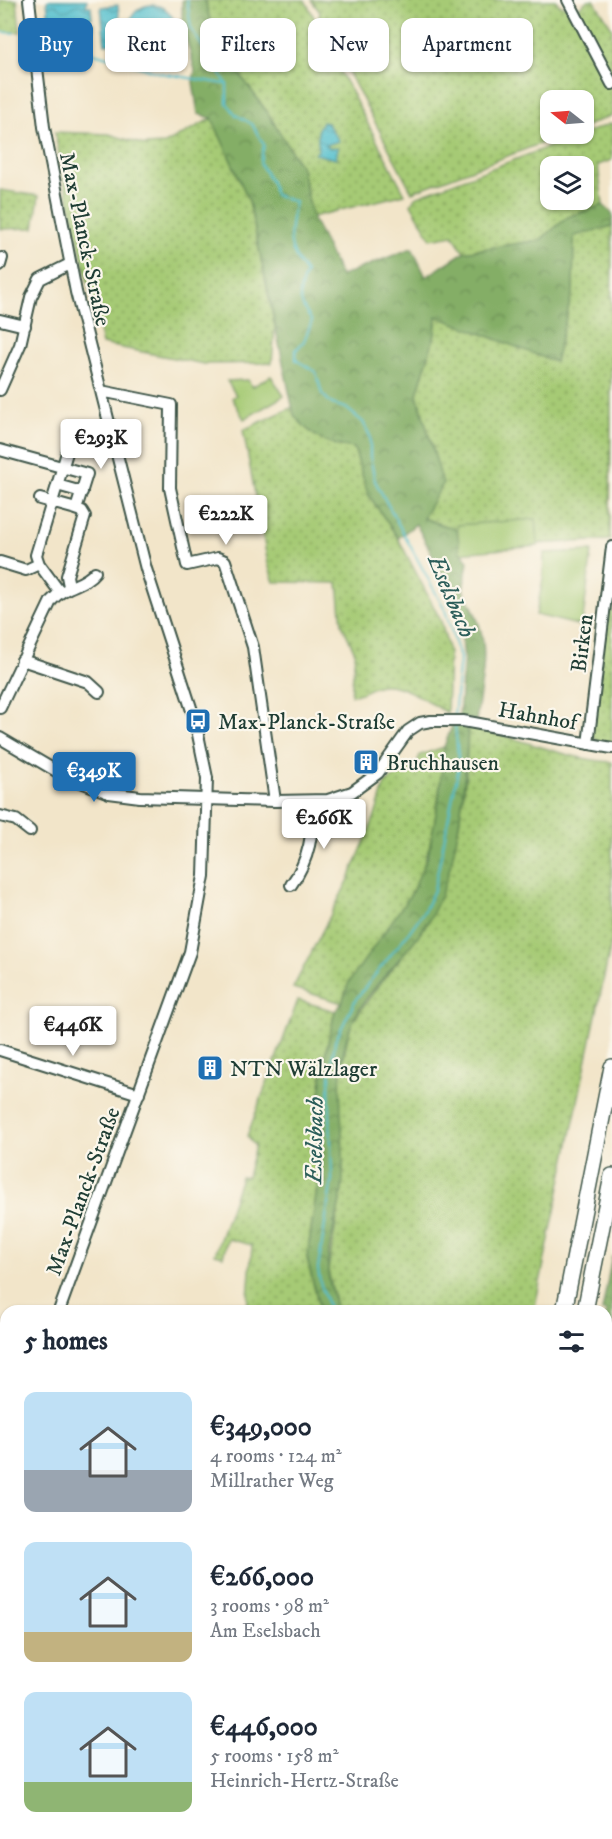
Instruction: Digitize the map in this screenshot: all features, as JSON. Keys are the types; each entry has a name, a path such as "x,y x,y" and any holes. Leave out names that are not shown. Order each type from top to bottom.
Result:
{"highway":[{"path":"565,1305 612,1068"},
{"path":"586,1305 612,1176"}],"street":[{"name":"Max-Planck-Straße","path":"29,0 44,127 70,264 146,569 195,720 207,778 205,860 195,933 61,1305"},
{"path":"568,0 612,84"},
{"path":"0,390 20,345 31,297 40,279 70,264"},
{"path":"0,320 25,326"},
{"path":"101,391 171,405 170,488 187,565 218,558 225,561 253,647 275,801"},
{"path":"64,588 39,564 36,555 69,447"},
{"path":"0,450 87,474 76,509"},
{"path":"57,485 82,492"},
{"path":"0,708 44,612 64,588 85,516 82,511 40,499"},
{"name":"Birken","path":"588,744 612,547"},
{"path":"0,562 26,570 39,564"},
{"path":"64,588 89,580 95,572"},
{"path":"22,660 88,682 99,692"},
{"name":"Hahnhof","path":"0,738 63,775 109,793 140,797 275,801 313,801 340,796 367,783 394,753 408,731 420,723 453,719 612,748"},
{"path":"291,885 303,868 312,839 313,801"},
{"path":"0,816 16,820 30,831"},
{"path":"0,1050 139,1094"}],"green space":[{"path":"0,0 17,0 18,32 0,32"},
{"path":"182,0 205,0 210,18 200,18 200,72 238,72 267,112 302,169 312,217 341,276 412,248 426,277 464,252 540,240 568,217 594,210 603,205 612,213 612,226 574,236 573,290 555,362 436,316 435,334 417,394 443,484 423,518 457,530 460,548 468,562 463,590 479,624 484,654 476,721 459,718 464,657 457,602 416,524 398,538 368,494 354,448 320,439 294,415 249,201 212,118 198,114 193,82 195,70 188,45 188,18 182,18"},
{"path":"205,0 305,0 314,18 308,18 308,72 340,72 405,194 312,217 302,168 267,112 238,72 296,72 296,18 210,18"},
{"path":"311,0 556,0 559,5 577,9 588,0 594,0 612,28 612,115 594,123 594,90 540,90 540,144 412,192 348,72 389,72 389,18 320,18 320,12"},
{"path":"212,118 249,201 275,327 272,363 204,364 102,344 55,132 109,134 144,145 165,144"},
{"path":"612,123 612,160 598,165 603,205 594,208 594,156 540,156 540,210 588,210 568,217 540,240 464,252 453,235 431,239 411,204 415,197 556,144 594,144 594,130"},
{"path":"0,190 39,196 34,228 0,229"},
{"path":"612,226 610,540 460,548 457,530 423,518 417,394 435,334 437,316 573,290 574,236"},
{"path":"271,376 284,396 244,419 232,398 236,395 227,381 248,380 252,387"},
{"path":"293,407 294,415 335,445 354,447 368,494 398,538 441,621 449,652 447,713 416,694 390,685 378,686 351,695 355,653 342,624 338,583 274,582 268,564 243,430"},
{"path":"536,519 538,546 460,553 457,525"},
{"path":"592,551 582,626 536,615 543,579 544,553"},
{"path":"612,569 612,745 597,741 592,734"},
{"path":"453,723 468,726 462,802 453,855 437,904 426,925 367,997 352,1023 345,1043 340,1085 342,1190 328,1262 329,1281 335,1305 319,1305 307,1258 319,1175 318,1109 325,1056 335,1011 342,1003 349,982 411,894 428,856 439,798 444,747"},
{"path":"468,726 576,757 612,762 612,939 535,1305 336,1305 328,1270 342,1189 339,1083 348,1035 353,1021 375,990 427,924 458,830 466,776"},
{"path":"444,747 431,841 419,877 403,908 355,974 342,1003 293,988 348,881 375,816 385,783 417,763 420,755"},
{"path":"298,1000 335,1011 325,1056 318,1109 319,1175 307,1258 319,1305 247,1305 252,1245 228,1239 223,1256 215,1254 241,1177 247,1177 255,1146 247,1136"},
{"path":"612,1256 612,1305 603,1305"}],"water":[{"path":"47,0 87,0 86,6 91,6 92,18 49,18"},
{"path":"118,5 119,18 105,18 105,44 101,7"},
{"path":"152,5 168,12 172,18 132,18 143,7"},
{"path":"322,122 327,123 339,141 326,145 330,148 338,147 336,159 315,154 318,151 318,129"}],"waterway":[{"name":"Eselsbach","path":"187,0 191,29 227,84 227,103 236,115 252,124 264,145 260,163 271,182 275,195 295,202 290,240 299,264 306,273 300,298 312,321 304,341 296,350 296,360 316,372 322,394 332,404 346,408 363,422 370,436 370,456 375,481 445,610 460,658 454,717"},
{"path":"0,32 14,33"},
{"path":"93,53 160,73 225,84"},
{"name":"Eselsbach","path":"328,1305 318,1269 332,1179 329,1085 335,1041 356,999 409,932 424,911 434,890 459,766 455,725"}],"place":[{"name":"Max-Planck-Straße","path":"198,721"},
{"name":"Bruchhausen","path":"366,762"},
{"name":"NTN Wälzlager","path":"210,1068"}]}
